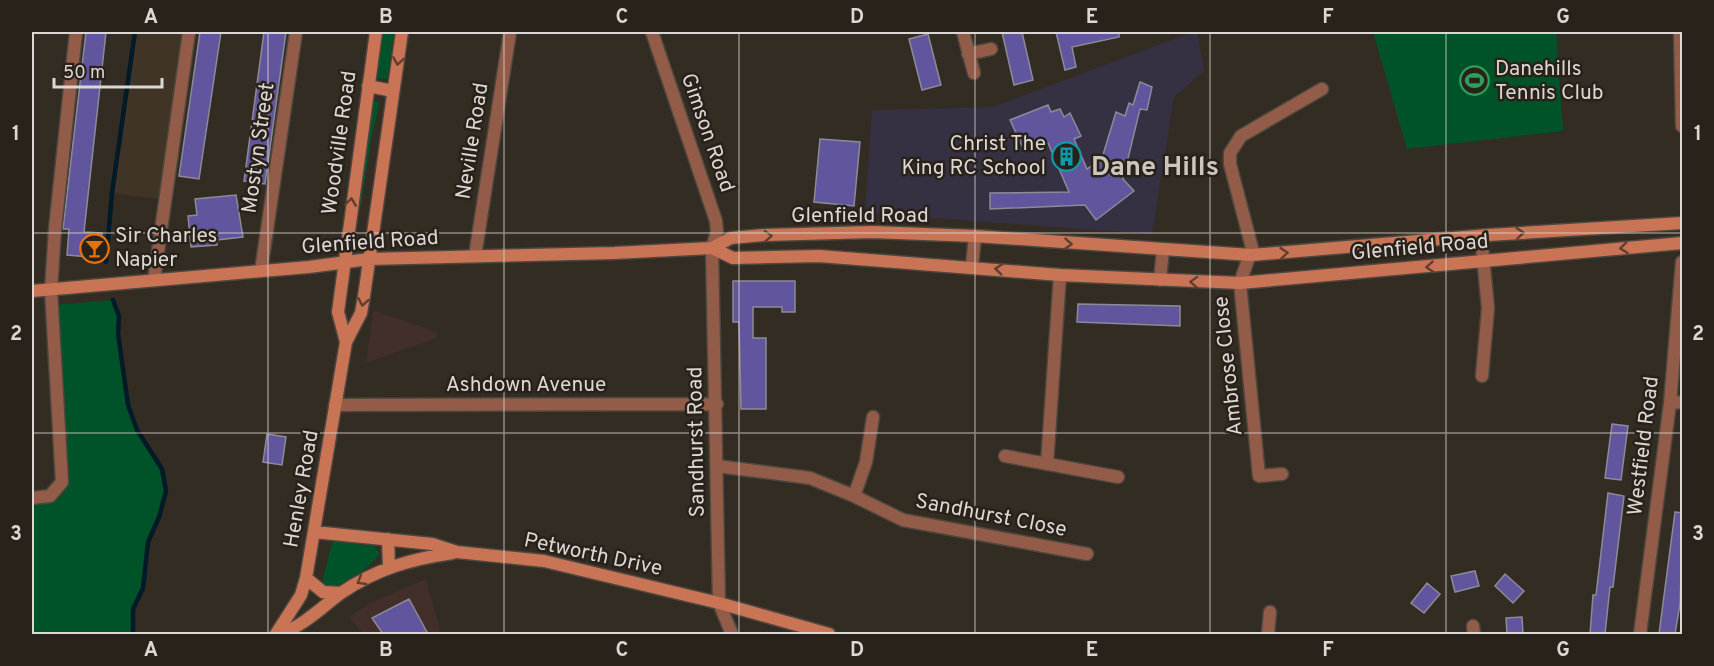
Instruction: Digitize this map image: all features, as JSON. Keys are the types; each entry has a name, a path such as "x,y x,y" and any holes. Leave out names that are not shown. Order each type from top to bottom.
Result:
{"street":[{"path":"32,498 50,496 62,482 51,290 55,229 76,32"},
{"path":"154,280 189,32"},
{"name":"Mostyn Street","path":"261,271 296,32"},
{"name":"Woodville Road","path":"344,260 376,32"},
{"name":"Woodville Road","path":"369,259 402,32"},
{"name":"Neville Road","path":"475,256 510,32"},
{"name":"Gimson Road","path":"652,32 716,221 717,232 712,248"},
{"path":"963,32 974,73"},
{"path":"1680,32 1683,126"},
{"path":"968,54 991,49"},
{"path":"368,86 393,91"},
{"path":"1251,255 1252,248 1230,164 1233,144 1241,136 1322,89"},
{"name":"Glenfield Road","path":"32,291 309,267 344,260 614,253 712,248 730,238 765,235 872,232 975,236 1251,255 1481,236 1683,223"},
{"path":"972,266 975,236"},
{"path":"1481,236 1488,308 1482,376"},
{"name":"Glenfield Road","path":"712,248 733,258 819,256 972,266 1060,275 1240,283 1683,243"},
{"name":"Sandhurst Road","path":"712,248 717,404 719,603 732,634"},
{"path":"1160,280 1163,250"},
{"name":"Ambrose Close","path":"1251,255 1240,283 1259,476 1282,474"},
{"name":"Henley Road","path":"279,634 301,595 306,578 345,342 361,314 369,259"},
{"name":"Henley Road","path":"344,260 338,312 345,342"},
{"name":"Westfield Road","path":"1640,634 1676,402 1683,262"},
{"path":"1047,464 1060,275"},
{"name":"Ashdown Avenue","path":"335,405 717,404"},
{"path":"854,496 866,462 873,417"},
{"path":"1005,456 1118,477"},
{"name":"Sandhurst Close","path":"717,466 810,478 903,520 1087,554"},
{"name":"Petworth Drive","path":"314,532 432,544 457,552 544,561 719,603 829,634"},
{"path":"388,539 389,567"},
{"name":"Petworth Drive","path":"279,634 296,628 341,593 389,567 405,561 457,552"},
{"path":"306,578 323,592 341,593"},
{"path":"1268,634 1270,612"}],"shaded area":[{"path":"135,32 190,32 165,200 112,193"},
{"path":"1197,32 1204,71 1174,97 1152,234 865,213 872,110 993,107"},
{"path":"373,310 437,332 437,338 366,363"},
{"path":"426,579 441,634 363,634 349,617 370,603"}],"green space":[{"path":"382,32 394,32 387,79 375,78"},
{"name":"Danehills Tennis Club","path":"1373,32 1556,32 1563,131 1407,149"},
{"path":"371,101 380,102 371,140 360,211 355,210"},
{"path":"113,300 119,316 118,334 128,405 137,430 162,469 166,491 159,517 148,542 143,588 133,609 134,632 133,634 32,634 32,498 50,496 62,482 55,305"},
{"path":"335,541 374,546 380,554 356,576 341,584 326,588 322,584 331,545"}],"building":[{"path":"86,32 106,32 84,232 102,233 101,258 67,255 69,229 63,229"},
{"path":"200,32 221,32 199,179 179,176"},
{"path":"264,32 286,32 265,184 244,181"},
{"path":"1002,32 1022,32 1033,80 1014,85"},
{"path":"1056,32 1119,32 1119,37 1072,47 1076,67 1065,70"},
{"path":"928,34 941,85 922,90 909,39"},
{"name":"Christ The King RC School","path":"1140,82 1152,87 1147,110 1140,109 1123,179 1134,191 1096,220 1085,205 990,209 990,193 1069,192 1048,143 1024,150 1010,120 1048,105 1051,112 1060,109 1064,117 1070,113 1081,136 1074,139 1087,169 1102,158 1116,112 1125,116 1129,103 1133,105"},
{"path":"820,139 860,142 854,206 814,202"},
{"path":"236,195 243,237 217,240 217,245 191,247 188,216 197,215 195,199"},
{"path":"733,281 795,281 795,312 782,312 782,307 753,307 753,338 766,338 766,409 741,409 739,322 733,322"},
{"path":"1078,304 1180,306 1180,326 1077,322"},
{"path":"1612,424 1628,426 1621,480 1605,478"},
{"path":"267,434 286,437 282,465 263,462"},
{"path":"1608,493 1624,496 1613,587 1610,587 1605,634 1590,634 1593,595 1596,595"},
{"path":"1675,512 1683,513 1680,604 1675,634 1659,634"},
{"path":"1475,571 1479,586 1455,592 1451,576"},
{"path":"1505,574 1524,591 1513,603 1495,586"},
{"path":"1427,583 1440,594 1424,613 1411,603"},
{"path":"409,599 428,634 383,634 372,618"},
{"path":"1522,617 1523,634 1507,634 1506,618"}],"waterway":[{"path":"106,262 112,193 135,32"},
{"path":"113,300 119,316 118,334 128,405 137,430 162,469 166,491 159,517 148,542 143,588 133,609 133,634"}],"place":[{"name":"Danehills Tennis Club","path":"1474,81"},
{"name":"Christ The King RC School","path":"1067,156"},
{"name":"Sir Charles Napier","path":"94,248"}],"district":[{"name":"Dane Hills","path":"1155,168"}]}
